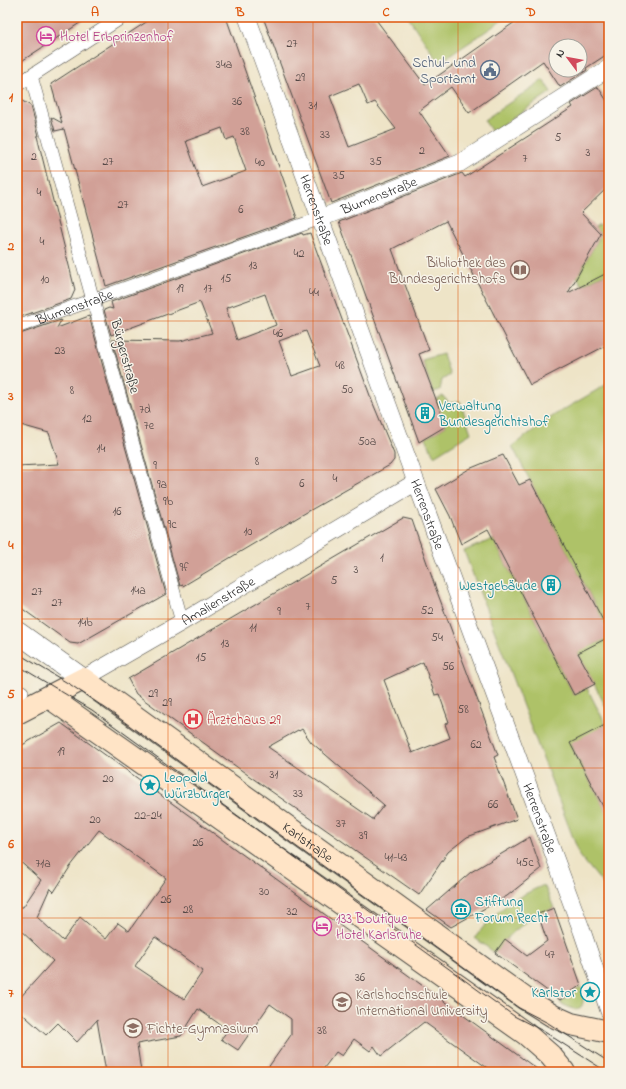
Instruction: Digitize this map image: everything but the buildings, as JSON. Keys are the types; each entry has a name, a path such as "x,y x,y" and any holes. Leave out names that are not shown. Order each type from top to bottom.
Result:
{"main road":[{"name":"Amalienstraße","path":"17,714 83,679"},
{"name":"Karlstraße","path":"83,679 524,998 553,1016 571,1024 609,1032"},
{"path":"49,697 526,1034 550,1055 564,1072"}],"street":[{"path":"17,84 122,17"},
{"name":"Herrenstraße","path":"247,17 416,482 577,917 609,1011"},
{"name":"Blumenstraße","path":"17,327 321,218 460,163 609,68"},
{"name":"Bürgerstraße","path":"31,76 182,622"},
{"name":"Amalienstraße","path":"83,679 182,622 416,482"},
{"name":"Karlstraße","path":"17,632 83,679"}],"green space":[{"path":"408,17 507,17 439,63"},
{"path":"543,80 551,92 492,132 484,120"},
{"path":"599,225 609,235 609,272 582,285 577,277 601,234 595,228"},
{"path":"443,354 450,375 442,380 440,390 433,392 422,360"},
{"path":"609,383 609,632 512,446 556,414"},
{"path":"443,396 448,402 451,403 460,401 471,433 434,456 426,438 446,426 436,399"},
{"path":"493,539 574,695 587,688 606,725 570,744 602,804 609,800 609,891 580,856 464,551"},
{"path":"583,633 591,646 609,637 609,713 571,639"},
{"path":"544,885 554,908 536,916 521,926 507,938 495,953 475,938 490,920 505,906"},
{"path":"581,986 583,1004 581,1007 577,1009 567,1007 560,1003"}],"tram line":[{"path":"17,653 71,685 108,710 519,1008 548,1023 609,1062"},
{"path":"17,665 92,710 514,1016 543,1031 607,1072"}],"place":[{"name":"Hotel Erbprinzenhof","path":"46,36"},
{"name":"Schul- und Sportamt","path":"490,70"},
{"name":"Bibliothek des Bundesgerichtshofs","path":"520,270"},
{"name":"Verwaltung Bundesgerichtshof","path":"425,413"},
{"name":"Westgebäude","path":"551,585"},
{"name":"Ärztehaus 29","path":"193,719"},
{"name":"Leopold Würzburger","path":"150,785"},
{"name":"Stiftung Forum Recht","path":"461,909"},
{"name":"133 Boutique Hotel Karlsruhe","path":"322,926"},
{"name":"Karlstor","path":"590,992"},
{"name":"Karlshochschule International University","path":"342,1002"},
{"name":"Fichte-Gymnasium","path":"133,1028"}]}
